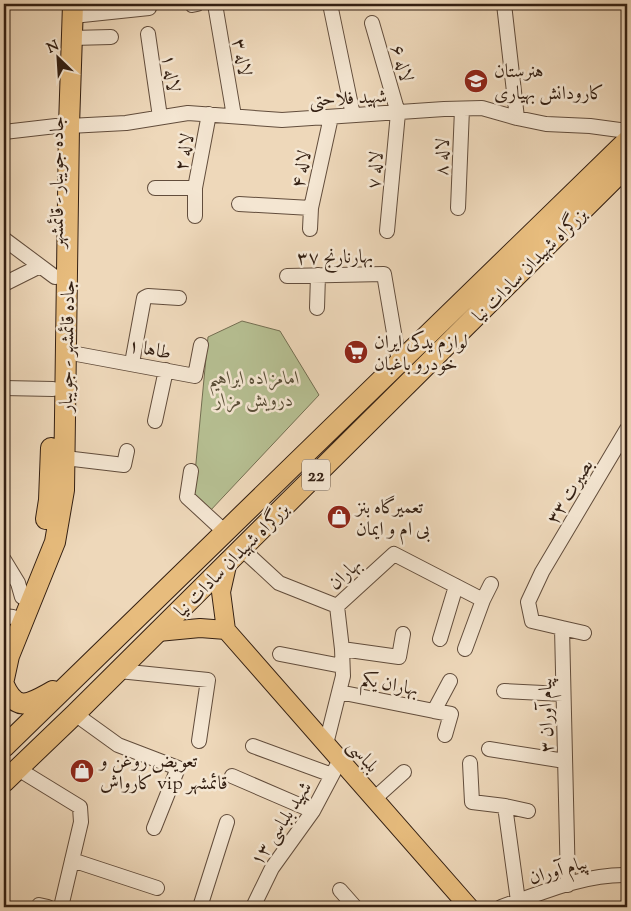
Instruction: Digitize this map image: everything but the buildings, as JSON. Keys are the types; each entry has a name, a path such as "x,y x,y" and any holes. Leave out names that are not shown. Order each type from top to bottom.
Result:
{"highway":[{"name":"جاده قائمشهر - جویبار","path":"4,679 9,656 54,542 64,490 66,352 62,126 72,38 69,8"},
{"name":"جاده جویبار - قائمشهر","path":"4,641 8,616 22,597 42,539 49,500 53,388 48,271 62,126 69,8"},
{"name":"بزرگراه شهیدان سادات نیا","path":"4,747 627,141"},
{"name":"بزرگراه شهیدان سادات نیا","path":"11,776 627,166"},
{"path":"4,685 9,696 19,704 31,703 70,681"}],"main road":[{"path":"158,632 200,628 226,630 221,592 235,555"},
{"name":"بلباسی","path":"226,630 326,744 336,768 374,799 469,907"}],"street":[{"name":"لاله ۳","path":"215,4 234,116"},
{"path":"330,4 353,115"},
{"path":"504,4 517,118"},
{"path":"69,8 149,8"},
{"name":"لاله ۶","path":"372,23 398,113"},
{"name":"لاله ۱","path":"148,34 160,117"},
{"path":"72,38 110,37"},
{"name":"شهید فلاحتی","path":"4,132 62,126 126,123 188,113 282,120 482,108 546,124 627,130"},
{"name":"لاله ۸","path":"458,208 462,109"},
{"name":"لاله ۷","path":"387,230 398,113"},
{"name":"لاله ۲","path":"155,188 195,188 209,114"},
{"name":"لاله ۴","path":"310,229 312,208 331,117"},
{"path":"195,188 195,216"},
{"path":"239,204 312,208"},
{"path":"4,239 48,271"},
{"path":"4,284 48,271"},
{"name":"بهارنارنج ۳۷","path":"287,276 384,274 400,362"},
{"path":"317,308 318,275"},
{"path":"132,363 144,298 148,296 179,298"},
{"name":"طاها ۱","path":"66,352 195,376 201,345"},
{"path":"155,421 166,370"},
{"path":"4,388 53,388"},
{"name":"بصیرت ۳۳","path":"562,628 532,621 528,602 542,572 627,429"},
{"path":"65,458 124,464 127,451"},
{"path":"190,471 187,497 225,532"},
{"name":"بهاران","path":"326,744 343,676 337,606 394,554 483,600"},
{"path":"235,555 279,583 337,606"},
{"path":"4,560 18,583 22,597"},
{"path":"465,650 483,600 491,584"},
{"path":"440,639 456,586"},
{"path":"562,628 584,633"},
{"name":"پیام آوران ۳","path":"562,628 568,885"},
{"path":"342,648 399,657 403,634"},
{"path":"280,654 342,666"},
{"path":"119,671 208,680 199,741"},
{"name":"بهاران یکم","path":"434,711 450,681"},
{"path":"504,691 564,694"},
{"name":"بهاران یکم","path":"338,692 451,714 445,735"},
{"path":"75,714 118,745 178,768 154,828"},
{"path":"253,746 336,768"},
{"path":"489,749 565,761"},
{"path":"470,763 472,802 528,811"},
{"name":"شهید بلباسی ١٣","path":"253,907 272,868 313,811 336,768"},
{"path":"374,799 404,772"},
{"path":"11,776 80,807 82,822 61,907"},
{"path":"232,776 313,811"},
{"path":"505,806 518,901"},
{"path":"200,907 227,822"},
{"path":"72,860 157,888"},
{"name":"پیام آوران","path":"501,907 568,885 608,875 627,875"},
{"path":"340,890 355,907"}],"green space":[{"name":"امامزاده ابراهیم درویش مزار","path":"242,321 280,331 319,395 209,512 193,494 208,337"}],"place":[{"name":"هنرستان کارودانش بهیاری","path":"476,81"},
{"name":"لوازم یدکی ایران خودرو باغبان","path":"356,352"},
{"name":"تعمیرگاه بنز بی ام و ایمان","path":"339,517"},
{"name":"تعویض روغن و کارواش vip قائمشهر","path":"82,771"}]}
